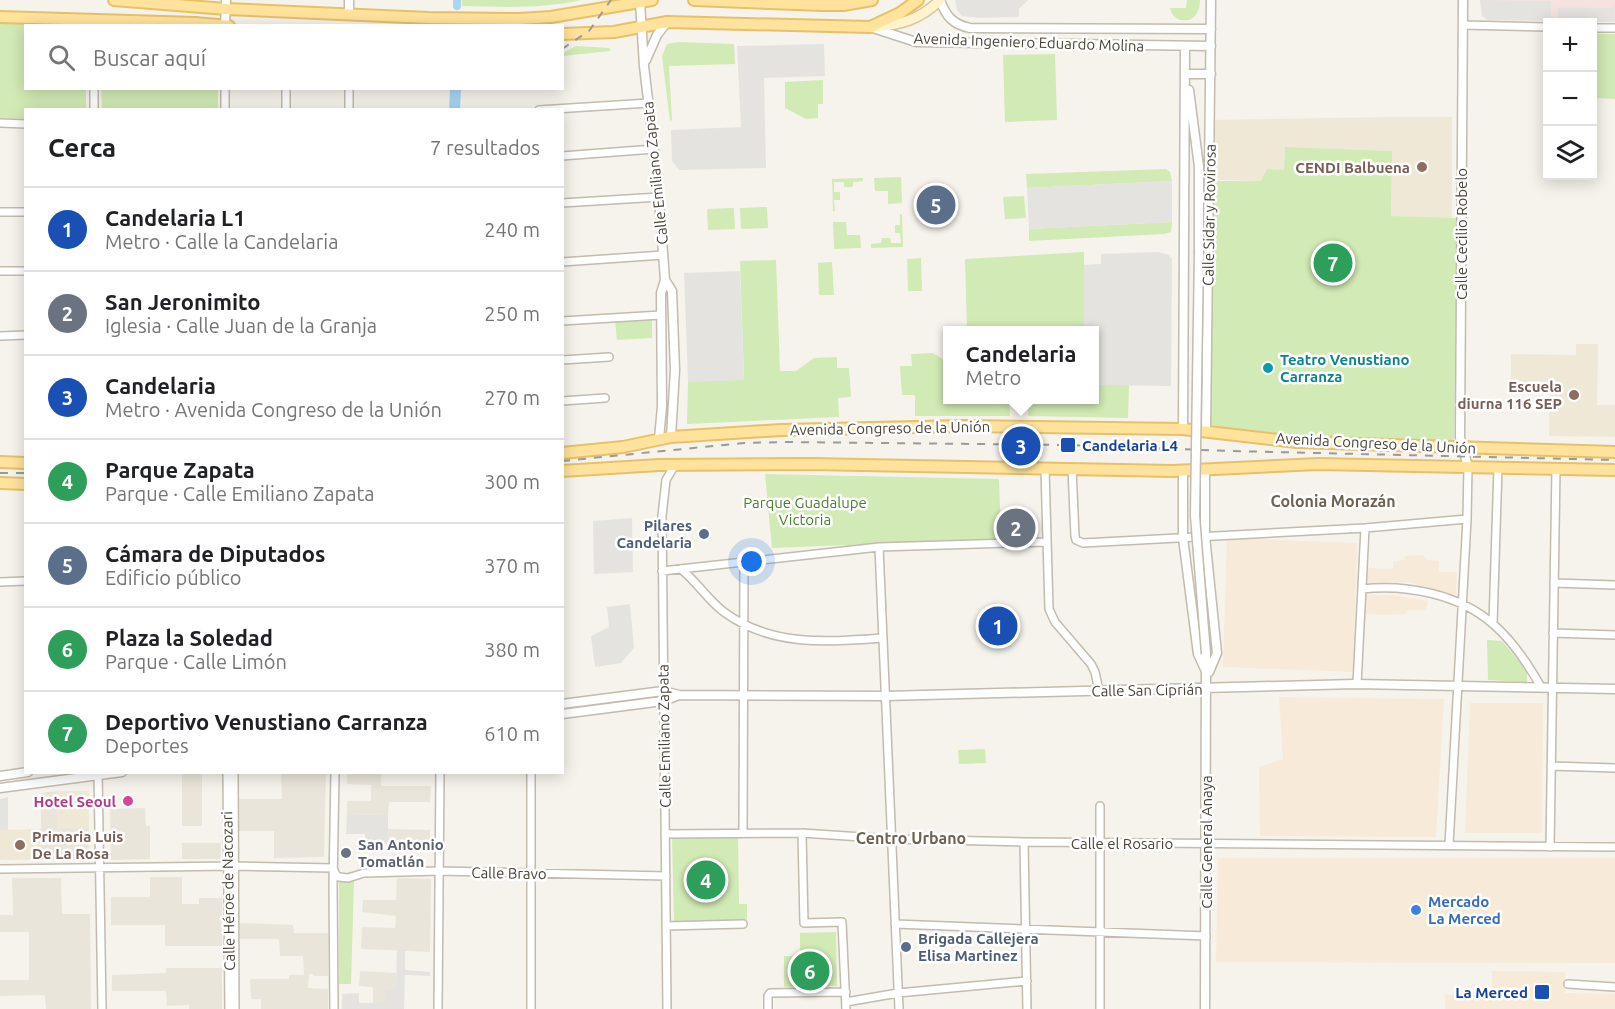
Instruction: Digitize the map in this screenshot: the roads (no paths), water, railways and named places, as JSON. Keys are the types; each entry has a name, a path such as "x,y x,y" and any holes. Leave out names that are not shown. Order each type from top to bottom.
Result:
{"main road":[{"path":"114,0 429,18 551,17 652,0"},
{"path":"694,0 824,6 872,0"},
{"path":"870,27 900,13 918,0"},
{"path":"870,27 891,26 913,20 928,12 940,0"},
{"path":"0,17 94,23 198,24"},
{"name":"Avenida Ingeniero Eduardo Molina","path":"564,34 614,32 667,22 870,27"},
{"name":"Avenida Congreso de la Unión","path":"564,453 623,447 671,437 781,430 963,426 1183,429 1296,441 1615,452"},
{"path":"1556,468 1577,451"},
{"path":"0,462 24,463"},
{"name":"Avenida Congreso de la Unión","path":"564,471 675,465 881,465 1183,471 1296,464 1615,470"},
{"path":"0,483 24,483"}],"street":[{"path":"349,0 349,15"},
{"name":"Avenida Ingeniero Eduardo Molina","path":"940,0 949,18 958,26 970,28 1211,29"},
{"name":"Calle Sidar y Rovirosa","path":"1206,430 1211,0"},
{"name":"Calle Cecilio Robelo","path":"1463,0 1459,374 1461,447 1468,467"},
{"name":"Calle Emiliano Zapata","path":"640,1 644,66 659,197 665,280 661,293 662,406 659,439"},
{"path":"226,5 226,24"},
{"path":"644,66 657,35 667,22"},
{"path":"1463,25 1543,27"},
{"name":"Avenida Ingeniero Eduardo Molina","path":"870,27 916,42 1211,46"},
{"path":"1597,28 1615,28"},
{"name":"Calle Sidar y Rovirosa","path":"1183,429 1185,46"},
{"path":"1200,167 1191,94 1186,78 1211,74"},
{"path":"94,90 94,108"},
{"path":"225,90 225,108"},
{"path":"286,90 286,108"},
{"path":"349,90 349,108"},
{"path":"1200,167 1210,102"},
{"path":"564,108 649,103"},
{"path":"0,123 24,124"},
{"path":"564,156 654,149"},
{"name":"Calle Sidar y Rovirosa","path":"1200,167 1195,516 1206,654"},
{"path":"564,203 659,197"},
{"path":"0,212 24,212"},
{"path":"564,262 663,255"},
{"path":"0,271 24,271"},
{"name":"Calle Emiliano Zapata","path":"665,280 672,291 676,381 671,437"},
{"path":"564,321 661,315"},
{"path":"0,336 24,335"},
{"path":"564,360 609,357"},
{"path":"564,401 605,398"},
{"name":"Calle Emiliano Zapata","path":"667,1009 662,516 666,480 675,465"},
{"path":"1449,845 1468,467"},
{"path":"1493,624 1498,467"},
{"path":"1550,847 1556,468"},
{"path":"1045,469 1048,602 1051,616 1091,664 1099,691"},
{"path":"1072,469 1074,536 1079,543 1365,528 1467,519"},
{"name":"Calle General Anaya","path":"1205,470 1205,536 1217,652 1207,675"},
{"name":"Calle General Anaya","path":"1183,471 1184,538 1198,654 1207,675"},
{"path":"1357,684 1365,528"},
{"path":"662,571 879,548 1046,542"},
{"path":"879,548 898,1009"},
{"path":"743,833 744,562"},
{"path":"681,569 707,598 725,613 744,625 771,635 810,642 882,638"},
{"path":"0,582 24,581"},
{"path":"1554,583 1615,585"},
{"path":"1362,590 1381,587 1427,592 1479,613 1517,649 1541,687"},
{"path":"1553,633 1615,635"},
{"name":"Calle General Anaya","path":"1205,1009 1206,654"},
{"name":"Calle San Ciprián","path":"663,691 680,695 885,696 1357,684 1615,689"},
{"path":"564,704 663,691"},
{"name":"Calle San Ciprián","path":"564,714 663,701 680,695"},
{"path":"1551,766 1615,768"},
{"path":"0,776 24,773"},
{"path":"0,788 98,774 102,1009"},
{"name":"Calle Héroe de Nacozari","path":"227,774 236,1009"},
{"name":"Calle Héroe de Nacozari","path":"230,1009 234,774"},
{"path":"334,1009 335,774"},
{"path":"438,1009 440,774"},
{"path":"531,774 531,1009"},
{"path":"1100,806 1100,1009"},
{"path":"802,833 804,923 842,922 846,1006 898,993 1027,981"},
{"name":"Calle el Rosario","path":"665,834 802,833 892,839 1024,842 1615,847"},
{"path":"1024,842 1027,1009"},
{"name":"Calle Bravo","path":"0,869 231,866 333,868 336,875 343,878 364,873 439,871 666,876"},
{"path":"666,926 743,924"},
{"path":"895,924 1206,936"},
{"path":"1568,984 1615,987"},
{"path":"768,1009 769,994 846,992"}],"water":[{"path":"450,90 461,90 460,108 449,108"}],"waterway":[{"path":"457,0 457,6"}],"railway":[{"path":"564,48 589,31 611,0"},
{"path":"564,461 744,443 785,442 1068,445 1615,460"},
{"path":"0,473 24,473"}],"place":[{"name":"CENDI Balbuena","path":"1422,167"},
{"name":"Cámara de Diputados","path":"936,205"},
{"name":"Deportivo Venustiano Carranza","path":"1333,263"},
{"name":"Teatro Venustiano Carranza","path":"1268,368"},
{"name":"Escuela diurna 116 SEP","path":"1574,395"},
{"name":"Candelaria L4","path":"1068,445"},
{"name":"Candelaria","path":"1021,446"},
{"name":"San Jeronimito","path":"1016,528"},
{"name":"Pilares Candelaria","path":"704,534"},
{"name":"Candelaria L1","path":"998,626"},
{"name":"Hotel Seoul","path":"128,801"},
{"name":"Primaria Luis De La Rosa","path":"20,845"},
{"name":"San Antonio Tomatlán","path":"346,853"},
{"name":"Parque Zapata","path":"706,880"},
{"name":"Mercado La Merced","path":"1416,910"},
{"name":"Brigada Callejera Elisa Martinez","path":"906,947"},
{"name":"Plaza la Soledad","path":"810,971"},
{"name":"La Merced","path":"1542,992"}],"district":[{"name":"Colonia Morazán","path":"1333,501"},
{"name":"Centro Urbano","path":"911,838"}],"park label":[{"name":"Parque Guadalupe Victoria","path":"805,510"}]}
